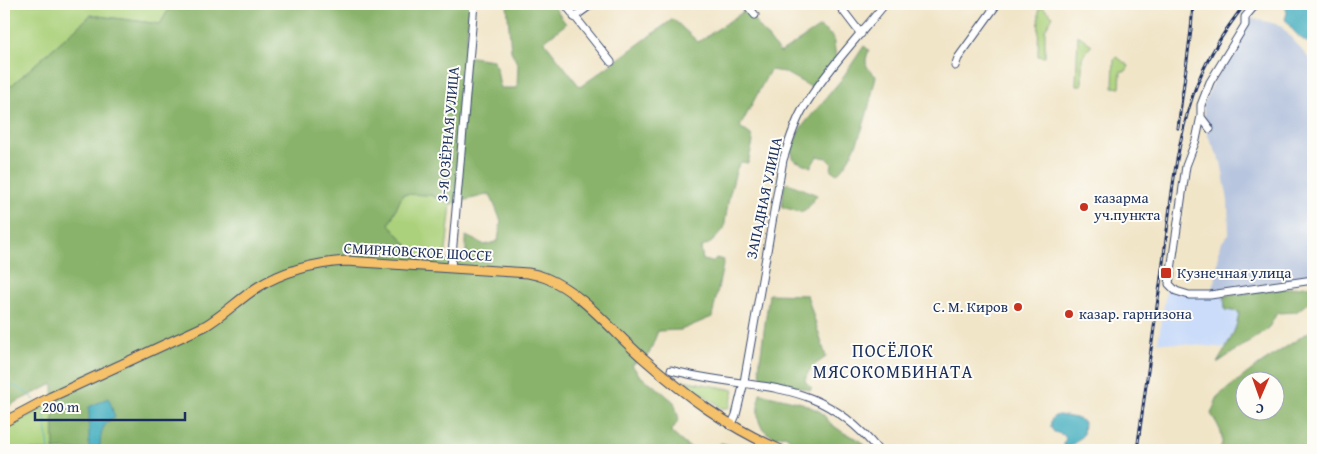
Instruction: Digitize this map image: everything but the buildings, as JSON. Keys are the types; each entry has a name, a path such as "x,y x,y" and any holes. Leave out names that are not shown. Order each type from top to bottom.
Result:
{"main road":[{"name":"СМИРНОВСКОЕ ШОССЕ","path":"4,422 51,397 205,326 220,318 258,287 279,276 323,263 346,261 528,272 547,278 566,289 588,306 642,357 684,393 731,426 781,450"}],"street":[{"name":"3-Я ОЗЁРНАЯ УЛИЦА","path":"451,267 474,4"},
{"path":"565,4 611,62"},
{"path":"574,17 592,4"},
{"path":"746,4 755,15"},
{"path":"838,4 861,34"},
{"name":"ЗАПАДНАЯ УЛИЦА","path":"731,426 736,415 744,382 783,160 790,137 805,106 840,58 885,4"},
{"path":"955,66 958,58 997,4"},
{"path":"1256,4 1243,16 1245,25 1210,82 1201,105 1201,116 1196,140 1186,166 1169,284 1176,291 1189,295 1210,295 1313,280"},
{"path":"1201,116 1210,129"},
{"path":"671,370 690,375 786,390 812,398 834,409 848,420 878,450"}],"shaded area":[{"path":"1252,18 1280,25 1313,63 1313,277 1211,292 1216,277 1220,244 1229,234 1228,201 1221,162 1207,134 1203,105 1213,83"},
{"path":"1167,286 1175,293 1224,296 1224,303 1239,311 1237,324 1226,348 1158,342"}],"green space":[{"path":"4,4 172,4 160,24 91,15 4,92"},
{"path":"172,4 470,4 465,56 493,60 497,69 500,88 517,88 518,65 511,51 507,4 552,4 566,24 544,41 580,87 673,19 698,42 746,10 780,53 820,27 833,37 836,57 811,87 784,72 770,70 740,127 751,135 753,142 748,163 741,162 737,168 729,197 724,229 712,242 701,248 703,260 712,262 716,258 724,260 712,317 681,330 658,331 649,354 632,365 640,376 674,402 679,419 671,432 687,446 696,450 54,450 53,384 8,406 4,406 4,92 91,15 160,24","holes":["403,194 430,195 451,204 490,194 501,221 498,241 485,245 466,236 466,260 420,260 389,224"]},
{"path":"1041,6 1053,16 1045,30 1045,57 1038,56 1039,9"},
{"path":"1078,35 1092,45 1082,57 1082,85 1076,85"},
{"path":"864,46 869,50 866,64 876,76 863,128 852,154 837,174 831,170 832,163 827,158 817,156 811,167 794,160 791,150 800,129 841,80"},
{"path":"1117,57 1129,66 1126,71 1121,71 1120,88 1113,87 1114,59"},
{"path":"788,183 817,195 807,209 800,212 782,207 784,185"},
{"path":"403,194 430,195 451,204 445,260 420,260 389,224"},
{"path":"1313,285 1313,299 1296,312 1277,313 1268,329 1217,363 1234,332 1239,312 1225,310 1224,296"},
{"path":"769,294 807,295 826,357 808,373 805,381 812,388 810,390 762,378 759,368"},
{"path":"1313,329 1313,450 1219,450 1222,436 1211,414 1218,396 1234,384 1234,422 1284,422 1284,372 1249,372"},
{"path":"683,380 734,390 729,408 722,408"},
{"path":"760,393 802,403 821,412 831,424 844,433 856,438 870,450 810,450 798,445 785,435 775,437 770,435 759,422"},
{"path":"52,402 58,450 4,450 4,429"},
{"path":"721,443 747,450 713,450"}],"water":[{"path":"1285,4 1313,4 1313,45 1301,38 1285,19 1287,13"},
{"path":"108,398 115,417 104,426 100,450 89,450 89,407"},
{"path":"1054,416 1076,418 1084,422 1083,435 1070,447 1065,447 1063,443 1066,439 1064,435 1054,432 1051,428 1052,419"}],"waterway":[{"path":"4,382 23,390 35,400"},
{"path":"41,406 44,409 49,450"}],"railway":[{"path":"1178,128 1193,4"},
{"path":"1137,450 1173,182 1181,138 1193,95 1203,71 1222,36 1245,4"}],"place":[{"name":"казарма уч.пункта","path":"1084,207"},
{"name":"Кузнечная улица","path":"1166,273"},
{"name":"С. М. Киров","path":"1018,307"},
{"name":"казар. гарнизона","path":"1069,314"}],"district":[{"name":"ПОСЁЛОК МЯСОКОМБИНАТА","path":"893,361"}]}
